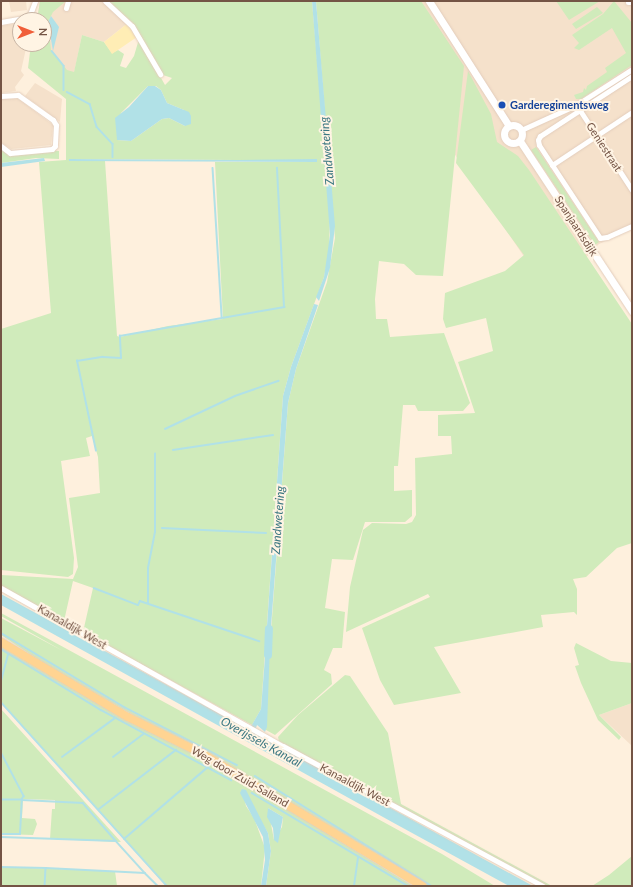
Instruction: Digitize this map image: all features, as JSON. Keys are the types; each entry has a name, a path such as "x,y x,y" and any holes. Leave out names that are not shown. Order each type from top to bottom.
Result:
{"main road":[{"name":"Weg door Zuid-Salland","path":"1,636 55,675"},
{"name":"Weg door Zuid-Salland","path":"1,642 128,717 201,753 422,886"}],"street":[{"path":"1,22 27,18 32,13 35,1"},
{"path":"66,8 68,1"},
{"path":"105,1 132,26 160,74"},
{"path":"429,1 509,126"},
{"path":"521,130 576,105 632,69"},
{"path":"632,76 581,111 540,136 538,140 538,145 600,238 632,226"},
{"path":"1,96 18,95 53,120 56,125 55,146 52,149 10,152 1,146"},
{"name":"Geniestraat","path":"576,105 632,190"},
{"path":"552,164 632,112"},
{"path":"509,126 518,126 521,130"},
{"path":"509,126 505,131 507,141 513,144 520,141 521,130"},
{"name":"Spanjaardsdijk","path":"520,141 632,311"},
{"name":"Kanaaldijk West","path":"1,588 253,728 544,886"}],"shaded area":[{"path":"9,1 26,1 27,10 11,12"},
{"path":"40,1 102,1 128,23 104,42 82,35 70,92 38,52 52,52 52,12 38,12"},
{"path":"351,1 632,1 632,229 599,244 550,295"},
{"path":"12,24 12,52 25,52 21,71 24,75 15,87 16,91 1,93 1,26"},
{"path":"35,83 62,99 60,122 25,96"},
{"path":"16,97 53,125 51,145 11,149 1,142 1,99"},
{"path":"632,703 632,746 599,715"}],"green space":[{"path":"40,1 66,1 52,14 52,12 38,12"},
{"path":"106,1 312,1 330,213 329,252 324,277 291,367 283,396 261,709 252,725 83,632 93,588 73,581 64,621 1,586 1,575 73,579 78,567 69,498 100,493 98,457 92,436 86,438 90,456 61,461 74,558 73,574 68,577 1,570 1,329 51,313 39,162 66,160 66,99 28,68 30,52 52,51 67,70 74,72 82,35 104,42 112,53 118,50 124,54 120,66 126,68 134,56 139,39 165,85 172,78 163,75 133,23","holes":["148,86 156,86 161,90 167,103 184,110 185,126 169,118 162,119 131,141 117,140 117,125 121,113","69,159 317,160 316,162 215,162 223,319 168,326 120,337 117,336 105,161 69,161"]},
{"path":"316,1 421,1 464,66 443,276 416,275 404,264 379,261 375,299 376,319 387,319 390,337 444,333 470,403 463,411 418,411 415,405 403,405 398,466 394,466 394,491 412,490 412,516 405,522 365,522 353,560 332,559 325,608 345,612 342,648 333,648 324,670 331,674 332,684 275,735 266,730 265,712 288,403 296,369 327,282 335,238"},
{"path":"556,1 600,1 569,20"},
{"path":"614,1 632,23 632,65 581,99 576,99 574,95 583,92 584,88 586,90 587,86 607,72 605,68 626,53 612,28 579,50 574,48 579,43 572,35 603,14"},
{"path":"597,7 603,13 576,29 572,24"},
{"path":"468,71 491,114 497,142 518,156 529,170 632,324 632,543 617,548 586,577 573,579 577,589 577,615 574,612 541,615 543,627 434,647 461,693 394,705 380,680 362,628 430,597 428,594 346,632 350,587 363,530 372,523 406,524 412,522 416,515 415,458 452,454 451,436 438,436 438,415 475,413 458,362 493,351 486,318 446,328 443,319 445,293 505,271 524,255 456,163"},
{"path":"536,147 599,242 595,245 531,150"},
{"path":"1,148 10,154 36,150 59,151 59,159 36,158 1,163"},
{"path":"1,613 442,854 495,886 428,886 48,666 1,635 1,618 63,651 1,616"},
{"path":"576,643 611,661 632,663 632,703 599,715 621,737 619,740 598,720 581,683 575,666 579,665 574,648"},
{"path":"1,645 213,763 413,886 266,886 271,851 268,833 242,789 246,806 254,818 265,848 261,886 166,886 1,703","holes":["268,808 283,817 282,827 274,840"]},
{"path":"345,675 350,676 388,733 401,804 552,886 545,886 279,741 278,737 298,715"},
{"path":"1,709 121,842 50,839 52,809 55,809 55,800 23,799 22,818 35,819 37,824 33,835 1,834"},
{"path":"632,856 632,886 592,886 609,875"},
{"path":"1,867 115,871 117,886 1,886"}],"sand":[{"path":"128,23 137,37 112,54 104,42"}],"water":[{"path":"312,1 316,1 335,226 330,268 319,301 316,297 324,277 330,235"},
{"path":"52,17 59,27 53,51 52,45"},
{"path":"148,86 155,86 161,90 167,103 189,112 191,116 191,124 185,126 169,118 162,119 131,141 117,140 115,118 129,107"},
{"path":"44,158 45,161 1,167 1,163"},
{"path":"69,159 317,159 317,162 69,161"},
{"path":"314,304 318,305 296,369 288,403 270,640 266,640 283,396 291,367"},
{"name":"Overijssels Kanaal","path":"1,594 249,730 261,709 266,644 270,644 267,727 265,732 257,725 254,733 533,886 509,886 392,822 1,605"},
{"path":"242,789 246,790 268,833 271,851 266,886 261,886 265,860 263,837 240,793"},
{"path":"268,808 283,817 278,843 274,840 273,828 267,817"}],"waterway":[{"path":"52,51 64,66 64,90"},
{"path":"67,92 90,104 97,127 113,144 113,157"},
{"path":"213,168 222,317"},
{"path":"96,451 77,361 103,357 121,358 120,336 284,307 277,168"},
{"path":"165,429 235,396 278,381"},
{"path":"173,450 273,435"},
{"path":"148,603 148,568 155,532 155,454"},
{"path":"162,528 266,533"},
{"path":"94,588 138,605 140,601 259,641"},
{"name":"Zandwetering","path":"268,655 269,629"},
{"path":"1,633 124,707 237,765"},
{"path":"1,649 101,710 231,780"},
{"path":"1,681 8,654"},
{"path":"1,702 167,886"},
{"path":"62,757 115,718"},
{"path":"113,757 143,734"},
{"path":"99,809 176,750"},
{"path":"1,752 24,796 22,800 1,800"},
{"path":"124,839 208,767"},
{"path":"255,776 432,886"},
{"path":"252,793 408,886"},
{"path":"1,834 20,834 22,800 83,803 116,841"},
{"path":"1,837 116,841 145,873"},
{"path":"354,886 358,857"},
{"path":"1,867 46,868 45,886"},
{"path":"46,868 145,873 158,886"}],"place":[{"name":"Garderegimentsweg","path":"502,105"}]}
